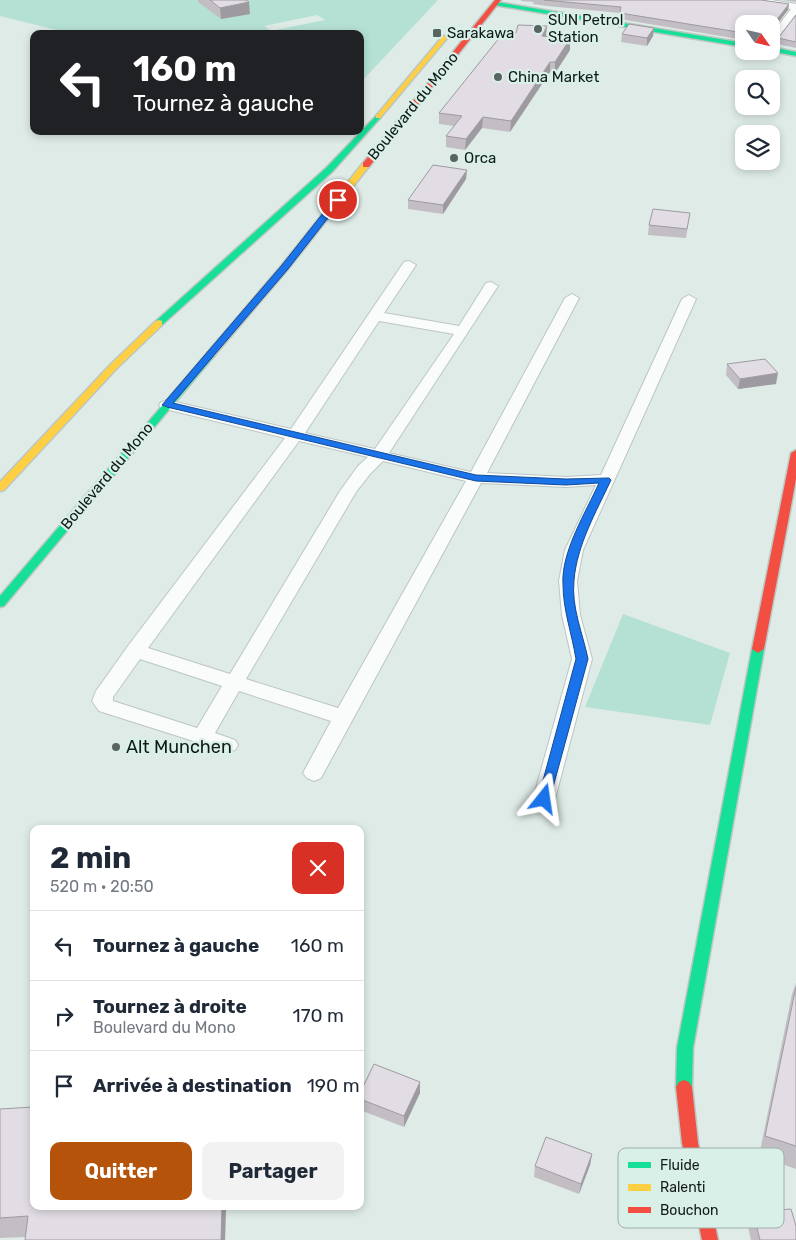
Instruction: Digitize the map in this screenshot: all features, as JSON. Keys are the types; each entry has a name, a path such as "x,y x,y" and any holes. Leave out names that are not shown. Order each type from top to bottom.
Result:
{"main road":[{"path":"497,2 735,43"},
{"name":"Boulevard du Mono","path":"0,603 285,267 497,2"},
{"name":"Boulevard du Mono","path":"364,133 453,28"},
{"path":"780,51 796,54"},
{"name":"Boulevard du Mono","path":"0,488 114,366 329,170 362,135"},
{"path":"693,1148 684,1094 685,1048 747,704 796,453"}],"street":[{"path":"754,0 796,8 780,30"},
{"path":"228,745 106,706 102,701 103,696 295,435 409,265"},
{"path":"202,737 348,491 364,470 379,456 491,286"},
{"path":"314,773 343,717 476,478 572,298"},
{"path":"544,799 582,659 578,636 571,615 568,581 574,550 689,299"},
{"path":"374,316 463,331"},
{"path":"167,405 476,478 566,482 606,480"},
{"path":"135,651 343,717"}],"green space":[{"path":"0,0 438,0 364,79 364,30 276,30 325,20 317,15 264,26 270,30 57,30 0,16"},
{"path":"623,614 730,653 710,725 585,707"}],"building":[{"path":"210,0 246,0 249,2 220,8"},
{"path":"544,0 761,0 789,4 780,16 735,15 735,32 620,13 621,7"},
{"path":"796,15 796,42 780,38 780,35"},
{"path":"629,24 654,28 647,38 622,34"},
{"path":"518,25 547,26 542,36 570,39 555,62 550,62 511,121 483,117 466,139 446,136 462,116 439,113 504,32 516,33"},
{"path":"433,165 467,170 443,205 408,200"},
{"path":"653,209 690,213 687,229 649,225"},
{"path":"765,359 778,373 740,379 727,364"},
{"path":"796,987 796,1146 765,1136"},
{"path":"374,1064 420,1082 404,1116 364,1101 364,1085"},
{"path":"30,1107 30,1210 222,1210 221,1240 25,1240 28,1216 0,1218 0,1109"},
{"path":"546,1137 592,1154 581,1184 535,1166"},
{"path":"791,1209 796,1226 796,1240 760,1240 757,1228 784,1228 784,1210"}],"traffic: fast":[{"path":"496,4 735,44"},
{"path":"780,51 796,54"},
{"path":"364,132 378,117"},
{"path":"159,323 329,170 361,135"},
{"path":"0,603 211,354"},
{"path":"684,1087 685,1048 758,649"}],"traffic: slow":[{"path":"378,117 445,37"},
{"path":"211,354 285,267 366,165"},
{"path":"0,488 114,366 159,323"}],"traffic: jam":[{"path":"366,165 498,0"},
{"path":"758,649 796,453"},
{"path":"684,1087 691,1148"},
{"path":"708,1228 710,1240"}],"place":[{"name":"SUN Petrol Station","path":"538,29"},
{"name":"Sarakawa","path":"437,33"},
{"name":"China Market","path":"498,77"},
{"name":"Orca","path":"454,158"},
{"name":"Alt Munchen","path":"116,747"}],"route":[{"path":"338,200 285,267 167,405 476,478 504,481 566,482 606,480 574,550 568,581 571,615 578,636 582,659 544,799"}]}
